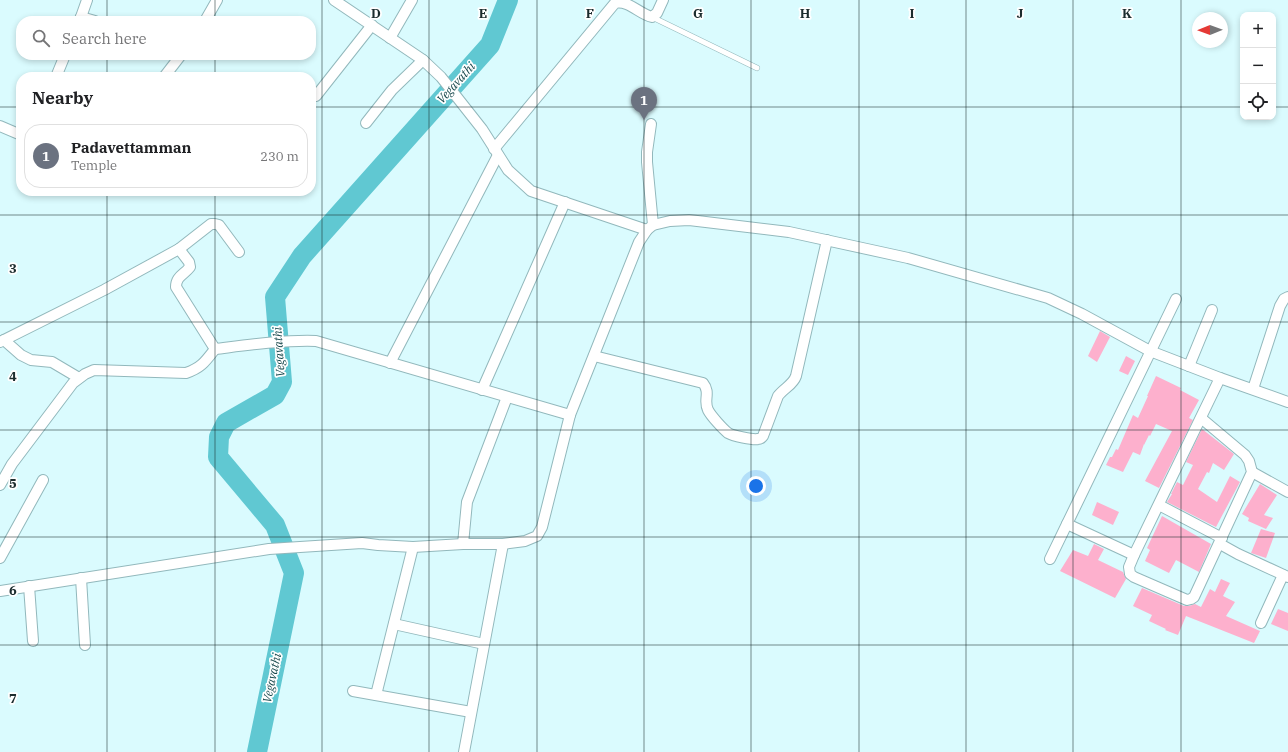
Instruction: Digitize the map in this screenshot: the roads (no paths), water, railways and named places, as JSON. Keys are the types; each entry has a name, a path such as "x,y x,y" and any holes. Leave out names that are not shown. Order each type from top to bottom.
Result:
{"street":[{"path":"81,16 87,0"},
{"path":"208,16 217,0"},
{"path":"334,0 423,60 441,78 482,129 508,170 531,191 650,227 670,221 689,220 789,232 908,258 1048,298 1082,314 1150,351 1288,402"},
{"path":"390,38 412,0"},
{"path":"390,363 496,152 614,3 625,3 646,16 652,17 657,13 664,0"},
{"path":"316,96 372,25"},
{"path":"58,72 63,60"},
{"path":"168,72 176,60"},
{"path":"366,123 392,90 423,60"},
{"path":"0,590 270,549 362,543 413,547 463,544 503,544 525,541 537,536 542,527 570,415 639,242 650,227 647,152 651,124"},
{"path":"0,126 16,132"},
{"path":"482,390 565,202"},
{"path":"78,378 52,362 31,360 21,355 2,341 104,290 179,250 211,224 219,225 239,252"},
{"path":"594,356 703,383 707,391 706,405 708,410 727,432 735,436 757,440 760,439 763,436 778,396 794,381 796,376 827,240"},
{"path":"179,250 189,262 190,267 178,278 176,287 215,349"},
{"path":"1253,389 1280,306 1284,299 1288,297"},
{"path":"1050,559 1176,298"},
{"path":"1189,366 1212,310"},
{"path":"0,485 12,464 78,378 94,370 186,373 197,369 205,362 215,349 294,341 322,342 570,415"},
{"path":"1201,418 1245,455 1250,461 1252,472 1194,597 1187,600 1134,577 1130,574 1129,567 1220,378"},
{"path":"463,544 467,502 507,397"},
{"path":"1252,472 1288,492"},
{"path":"0,558 43,480"},
{"path":"1159,505 1221,541 1238,554 1286,576 1261,622"},
{"path":"1066,524 1134,555"},
{"path":"464,752 503,544"},
{"path":"376,695 413,547"},
{"path":"81,578 85,645"},
{"path":"29,586 33,641"},
{"path":"394,624 484,644"},
{"path":"353,691 471,712"}],"lane":[{"path":"652,17 757,68"}],"waterway":[{"name":"Vegavathi","path":"257,752 294,573 275,525 218,457 219,437 226,423 275,395 282,382 275,297 302,256 490,45 508,0"}],"place":[{"name":"Padavettamman","path":"644,120"}]}
